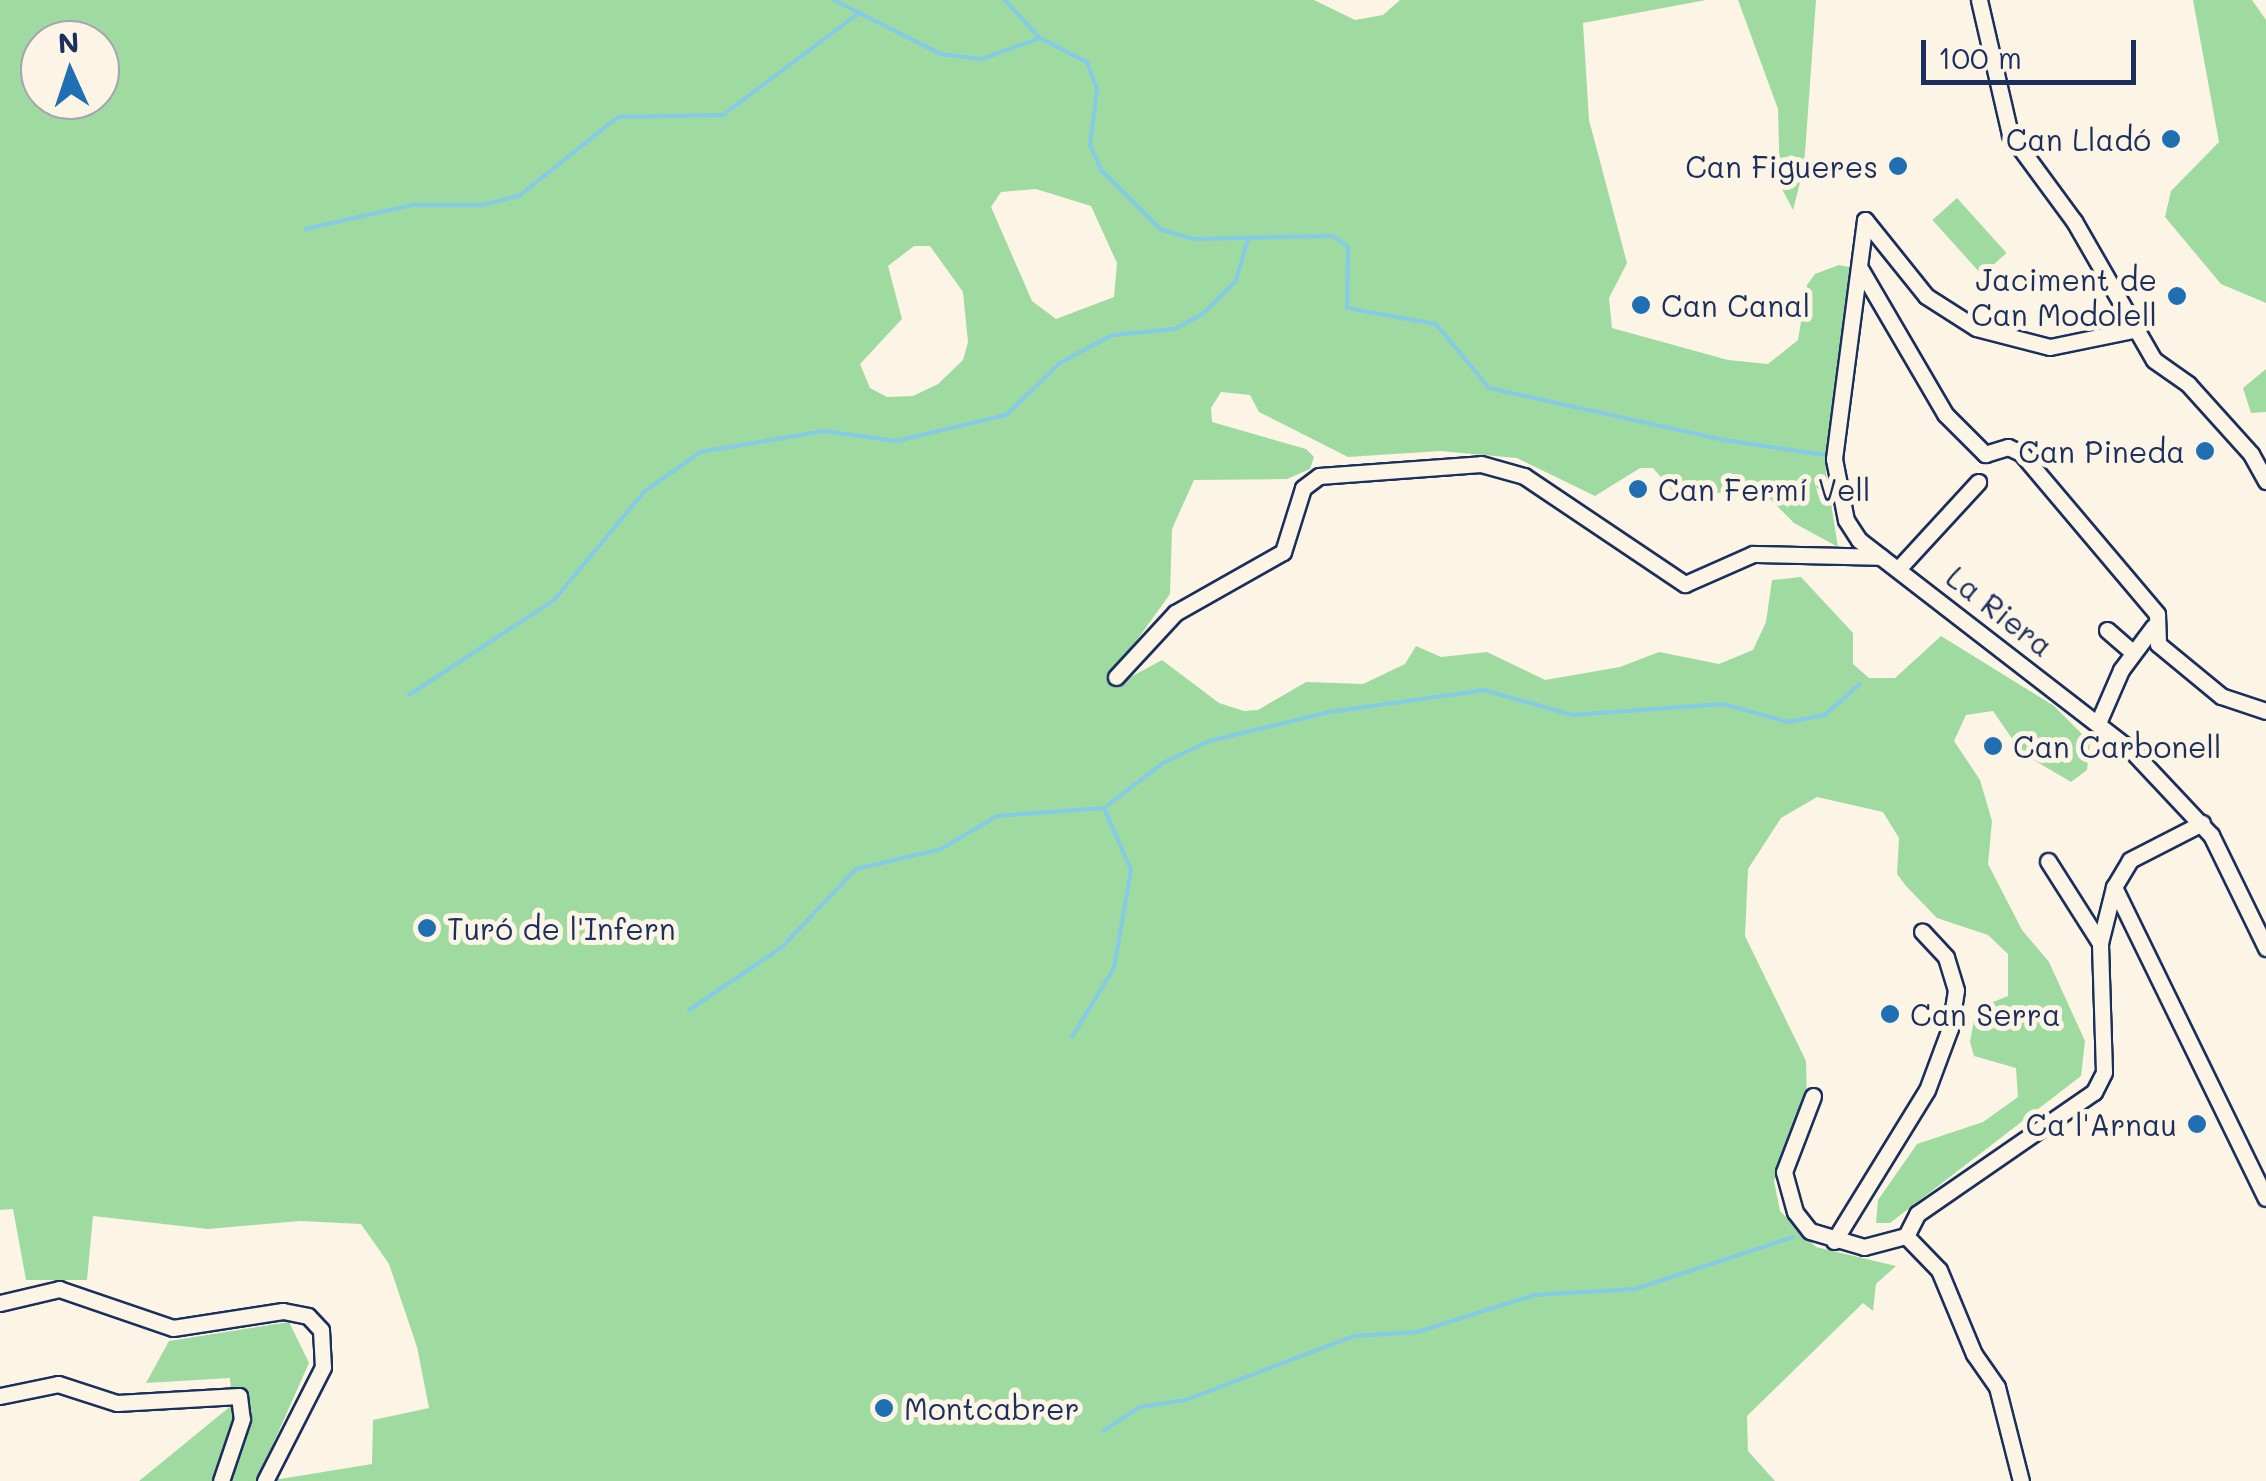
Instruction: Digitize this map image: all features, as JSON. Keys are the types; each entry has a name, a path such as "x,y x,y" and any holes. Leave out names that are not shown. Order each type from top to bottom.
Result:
{"street":[{"path":"1978,0 2010,134 2074,222 2133,330 2154,360 2188,384 2251,454 2266,481"},
{"name":"La Riera","path":"2133,330 2050,347 1976,328 1926,296 1865,220 1834,460 1846,520 1881,557 2098,723 2202,823 2232,868 2266,948"},
{"path":"1861,270 1944,414 1984,454 2008,447 2022,453 2157,614 2154,627 2158,644 2221,696 2266,711"},
{"path":"2251,454 2266,441"},
{"path":"1116,677 1175,613 1284,552 1303,488 1319,476 1481,464 1524,476 1685,584 1753,554 1881,557"},
{"path":"1899,568 1978,482"},
{"path":"2098,723 2132,652 2154,627"},
{"path":"2108,630 2132,652"},
{"path":"1813,1096 1784,1172 1784,1192 1810,1232 1864,1247 1906,1236 1918,1214 2094,1092 2104,1072 2100,943 2114,886 2130,860 2202,823"},
{"path":"2048,861 2100,943"},
{"path":"2114,886 2266,1198"},
{"path":"1834,1241 1926,1090 1950,1028 1956,990 1946,957 1922,932"},
{"path":"1906,1236 1939,1270 1974,1354 1997,1388 2021,1481"},
{"path":"0,1303 59,1288 173,1328 282,1312 308,1316 321,1330 323,1367 265,1481"},
{"path":"0,1396 48,1384 118,1403 239,1396 242,1418 221,1481"}],"green space":[{"path":"0,0 1314,0 1355,20 1383,15 1400,0 1706,0 1583,23 1589,120 1627,263 1609,298 1612,328 1728,360 1768,364 1798,340 1807,285 1815,274 1839,265 1854,268 1826,473 1838,547 1794,523 1754,483 1698,499 1672,490 1653,468 1640,468 1595,496 1517,458 1440,451 1348,457 1259,412 1250,395 1221,392 1211,408 1212,422 1306,449 1314,457 1310,469 1287,479 1194,480 1172,529 1170,594 1109,679 1127,679 1162,660 1219,703 1244,711 1258,710 1306,682 1363,684 1405,664 1416,646 1441,657 1487,652 1545,680 1620,667 1659,652 1719,664 1753,650 1766,622 1772,580 1801,577 1853,633 1853,664 1869,678 1895,678 1941,636 2054,706 2090,742 2087,770 2071,782 2022,753 1993,711 1966,715 1954,741 1980,780 1992,821 1988,864 2022,930 2049,962 2085,1041 2081,1076 1890,1223 1876,1223 1878,1200 1917,1144 1983,1122 2018,1097 2016,1068 1974,1056 1970,1042 1976,1009 2008,996 2008,954 1988,935 1937,918 1906,886 1897,874 1899,838 1883,812 1817,797 1781,818 1748,869 1745,936 1806,1061 1807,1101 1774,1181 1780,1211 1816,1247 1896,1266 1876,1284 1873,1311 1863,1303 1747,1416 1748,1451 1775,1481 139,1481 232,1405 230,1378 146,1383 169,1341 289,1322 309,1363 261,1471 280,1479 372,1464 373,1420 429,1408 417,1347 389,1264 361,1224 300,1221 208,1229 93,1216 87,1280 26,1280 13,1209 0,1210","holes":["1036,189 1091,206 1117,263 1114,297 1056,319 1032,301 991,207 1001,192","914,246 930,246 963,292 968,342 963,360 938,384 913,396 887,397 870,388 860,364 902,319 888,266"]},
{"path":"1738,0 1816,0 1804,167 1793,210 1780,185 1778,109"},
{"path":"2193,0 2252,0 2266,20 2266,303 2221,284 2165,217 2171,191 2219,142"},
{"path":"1957,198 2007,253 1982,275 1932,220"},
{"path":"2266,369 2266,412 2251,413 2243,388"}],"waterway":[{"path":"834,0 941,54 982,59 1040,38"},
{"path":"1005,0 1040,38 1087,62 1097,90 1090,145 1101,170 1160,229 1192,239 1333,236 1348,247 1347,308 1436,324 1489,388 1724,440 1826,455"},
{"path":"305,229 412,205 482,205 519,196 618,117 723,115 860,12"},
{"path":"409,695 554,600 644,492 700,452 824,431 896,441 1006,415 1060,363 1112,335 1175,329 1204,313 1236,281 1248,239"},
{"path":"689,1010 782,947 856,869 941,849 997,816 1104,808 1163,763 1209,741 1330,712 1484,690 1572,715 1723,704 1788,722 1825,715 1860,684"},
{"path":"1072,1037 1114,968 1131,870 1104,808"},
{"path":"1103,1431 1140,1407 1186,1400 1354,1336 1417,1332 1534,1295 1635,1289 1793,1237"}],"place":[{"name":"Can Lladó","path":"2171,139"},
{"name":"Can Figueres","path":"1898,166"},
{"name":"Jaciment de Can Modolell","path":"2177,296"},
{"name":"Can Canal","path":"1641,305"},
{"name":"Can Pineda","path":"2205,451"},
{"name":"Can Fermí Vell","path":"1638,489"},
{"name":"Can Carbonell","path":"1993,746"},
{"name":"Turó de l'Infern","path":"427,928"},
{"name":"Can Serra","path":"1890,1014"},
{"name":"Ca l'Arnau","path":"2197,1124"},
{"name":"Montcabrer","path":"884,1408"}]}
